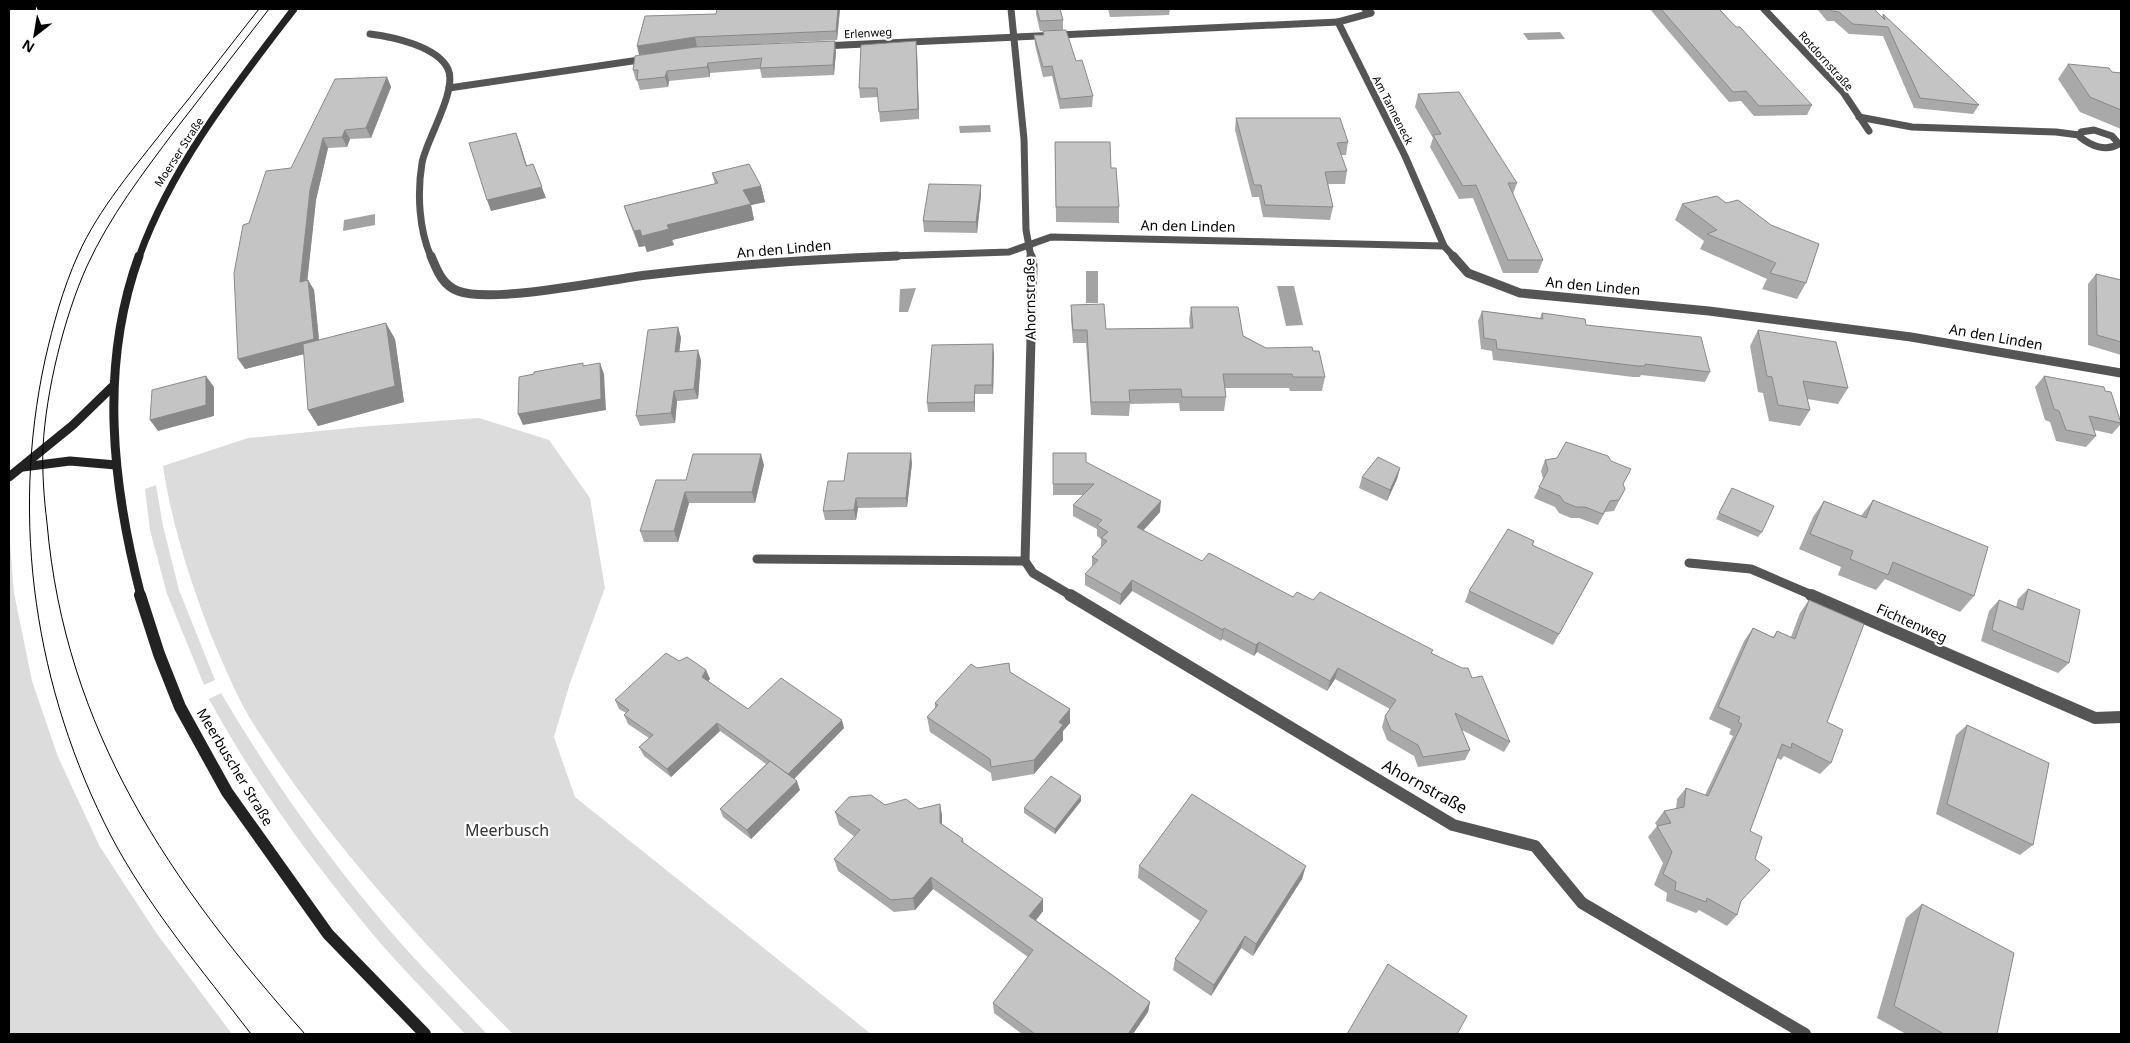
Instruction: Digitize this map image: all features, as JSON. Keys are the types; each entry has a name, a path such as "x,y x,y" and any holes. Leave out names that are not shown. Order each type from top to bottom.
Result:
{"main road":[{"name":"Moerser Straße","path":"116,465 112,387 118,333 130,279 148,231 171,184 205,132 294,9"},
{"path":"9,477 73,425 112,387"},
{"path":"20,468 44,462 90,460 116,465"},
{"name":"Meerbuscher Straße","path":"116,465 126,536 141,600 180,706 200,747 258,838 334,941 425,1034"}],"street":[{"name":"Ahornstraße","path":"1011,9 1024,139 1028,244 1033,265 1025,561 1033,573 1453,826 1535,846 1582,903 1805,1034"},
{"path":"1338,22 1371,13 1366,9"},
{"name":"Rotdornstraße","path":"1764,9 1843,92 1869,131"},
{"name":"Erlenweg","path":"816,46 1338,22"},
{"name":"Am Tanneneck","path":"1338,22 1405,156 1444,246"},
{"path":"370,34 397,38 420,47 441,59 449,70 449,88 659,57"},
{"name":"An den Linden","path":"449,88 422,162 420,206 426,246 442,280 458,291 481,294 516,293 646,275 814,259 1009,252 1050,237 1444,246 1468,273 1520,293 1709,311 1911,337 2121,373"},
{"path":"1859,117 1912,127 2056,132 2079,135 2094,146 2113,148 2119,144 2112,136 2101,132 2087,130 2079,135"},
{"path":"758,559 1025,561"},
{"name":"Fichtenweg","path":"1689,564 1751,569 2094,718 2121,716"}],"green space":[{"name":"Meerbusch","path":"479,418 549,440 590,498 605,588 570,683 554,737 575,797 871,1034 513,1034 443,962 376,888 313,810 256,728 228,674 197,598 177,533 163,466 248,438"},
{"path":"156,485 163,526 179,590 215,680 204,685 167,594 150,530 145,489"},
{"path":"9,531 14,593 32,681 58,757 100,847 157,934 232,1034 9,1034"},
{"path":"221,693 275,779 355,888 402,945 487,1034 465,1034 374,936 341,895 280,814 243,757 209,699"}],"shaded area":[{"path":"1560,32 1565,39 1528,40 1523,33"},
{"path":"990,125 991,132 960,133 959,126"},
{"path":"375,214 375,225 343,231 344,220"},
{"path":"1086,271 1098,271 1098,303 1086,303"},
{"path":"1277,286 1294,286 1303,325 1286,326"},
{"path":"916,288 908,312 899,312 900,289"}],"building":[{"path":"717,9 838,9 836,31 695,37 637,46 645,16 716,14"},
{"path":"1037,9 1060,9 1063,20 1040,21"},
{"path":"1661,9 1719,9 1736,27 1740,27 1812,105 1759,106 1746,91 1733,92"},
{"path":"1830,9 1874,9 1885,20 1883,14 1979,105 1920,98 1888,27 1853,24 1839,12"},
{"path":"1066,30 1076,61 1082,60 1093,96 1060,99 1052,66 1043,67 1034,35 1044,35 1043,31"},
{"path":"835,41 833,65 760,68 762,58 708,63 707,67 667,71 665,77 637,80 638,70 633,70 635,56 695,47"},
{"path":"916,41 918,109 879,112 877,88 859,88 861,45"},
{"path":"2068,64 2109,68 2112,72 2121,73 2121,110 2090,97"},
{"path":"387,77 366,128 345,130 342,137 323,138 310,190 300,282 308,280 314,339 238,359 234,273 243,225 249,223 266,171 291,168 335,79"},
{"path":"1459,92 1517,183 1508,183 1543,260 1508,260 1476,185 1463,186 1433,135 1441,134 1418,94"},
{"path":"1236,118 1340,118 1348,142 1337,143 1347,171 1325,172 1333,207 1265,205 1261,185 1254,185"},
{"path":"516,133 526,166 533,164 542,187 487,200 469,143"},
{"path":"1055,142 1110,142 1111,168 1116,168 1119,207 1056,207"},
{"path":"749,164 761,186 743,190 751,204 667,225 669,229 642,236 640,230 634,231 624,206 718,183 712,173"},
{"path":"929,184 981,185 976,222 923,221"},
{"path":"1717,196 1726,203 1738,200 1771,225 1819,244 1806,283 1770,273 1776,263 1707,234 1717,230 1682,204"},
{"path":"2096,274 2121,280 2121,342 2097,335"},
{"path":"1104,304 1106,329 1193,328 1191,307 1238,307 1243,336 1266,348 1312,347 1313,351 1319,351 1325,377 1293,377 1292,374 1223,374 1226,397 1182,397 1181,389 1129,390 1130,402 1091,402 1087,330 1073,330 1071,305"},
{"path":"1482,311 1543,319 1542,313 1585,319 1586,325 1701,337 1710,372 1645,364 1645,366 1638,366 1497,349 1496,340 1484,338"},
{"path":"386,323 395,386 308,410 303,344"},
{"path":"678,327 675,352 698,350 694,389 674,391 671,413 636,416 648,330"},
{"path":"1758,330 1836,342 1848,388 1803,381 1810,410 1778,405 1772,377 1767,376"},
{"path":"993,344 992,385 975,385 974,402 927,403 932,345"},
{"path":"583,363 583,366 600,363 601,399 518,414 519,377 534,374 534,372"},
{"path":"206,376 206,405 150,420 152,390"},
{"path":"2044,376 2104,387 2105,391 2111,392 2121,423 2089,416 2096,436 2066,430 2059,411 2054,409"},
{"path":"1566,442 1608,456 1611,461 1631,469 1623,484 1625,489 1619,500 1610,501 1603,514 1564,502 1560,496 1539,487 1548,470 1545,460 1557,458"},
{"path":"848,453 911,453 906,498 856,498 854,510 823,511 828,481 844,481"},
{"path":"1053,453 1086,453 1086,462 1161,501 1137,527 1202,561 1209,553 1293,597 1297,592 1313,600 1320,592 1433,650 1431,653 1462,668 1468,668 1472,678 1482,676 1510,742 1455,713 1470,750 1423,757 1418,745 1391,730 1385,716 1396,700 1338,668 1330,681 1259,642 1256,645 1224,628 1223,630 1132,580 1121,594 1085,574 1098,560 1092,557 1107,541 1101,538 1108,532 1097,525 1102,520 1073,505 1094,484 1053,484"},
{"path":"693,454 761,454 752,492 685,492 674,531 640,531 656,480 686,480"},
{"path":"1378,457 1400,468 1390,490 1362,477"},
{"path":"1732,488 1774,506 1762,532 1719,513"},
{"path":"1873,500 1988,547 1974,596 1893,562 1888,575 1850,559 1853,551 1810,534 1824,501 1866,518"},
{"path":"1508,529 1534,541 1532,545 1593,573 1559,634 1469,591"},
{"path":"2028,589 2080,610 2069,663 1992,630 1999,600 2023,610"},
{"path":"1809,600 1864,624 1827,722 1843,730 1831,763 1792,743 1791,748 1782,744 1750,831 1762,837 1755,859 1770,870 1741,901 1737,915 1707,898 1706,902 1675,890 1676,882 1663,874 1672,852 1657,826 1671,823 1664,811 1684,807 1686,788 1708,796 1742,724 1738,722 1740,717 1718,707 1753,628 1774,638 1777,631 1795,639"},
{"path":"666,653 679,661 687,657 706,670 702,677 748,709 781,678 842,720 788,774 717,723 667,769 639,747 653,735 624,715 629,710 615,700"},
{"path":"1009,663 1010,672 1070,709 1059,722 1063,725 1034,760 991,767 990,759 927,717 938,705 935,703 971,664 977,668"},
{"path":"1967,725 2049,763 2033,845 1947,804"},
{"path":"770,761 797,781 747,830 720,809"},
{"path":"1051,776 1081,796 1055,829 1024,808"},
{"path":"1192,794 1306,866 1256,944 1245,936 1214,985 1175,959 1207,911 1139,866"},
{"path":"871,795 885,805 906,799 919,809 940,804 940,823 963,839 961,841 1043,899 1029,916 1150,1002 1128,1034 1035,1034 993,1003 1033,950 931,877 913,898 891,900 834,859 860,830 835,812 849,797"},
{"path":"1922,904 2014,953 1997,1034 1944,1034 1894,1006"},
{"path":"1388,964 1467,1016 1457,1034 1347,1034"}],"tram line":[{"path":"251,1034 177,938 142,888 111,836 85,780 64,722 47,663 36,603 30,543 30,482 35,421 45,360 59,307 78,255 96,221 118,188 259,9"},
{"path":"269,9 139,178 106,230 87,266 71,308 52,379 45,425 43,475 47,523 58,598 76,669 101,736 132,800 169,861 210,920 305,1034"}]}
